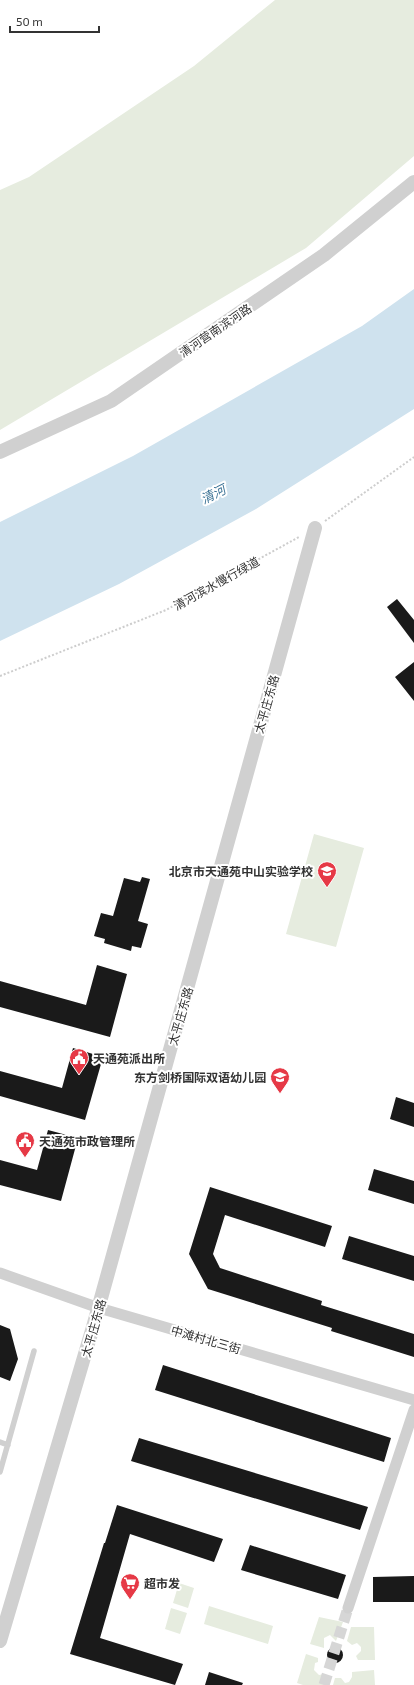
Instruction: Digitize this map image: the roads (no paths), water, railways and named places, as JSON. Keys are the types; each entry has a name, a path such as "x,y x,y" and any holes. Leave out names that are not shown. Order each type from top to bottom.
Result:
{"street":[{"name":"清河营南滨河路","path":"0,452 111,401 324,255 414,182"},
{"name":"太平庄东路","path":"0,1641 98,1308 315,528"},
{"name":"中滩村北三街","path":"0,1273 98,1308 414,1400"},
{"path":"348,1608 414,1410"}],"lane":[{"path":"0,1472 34,1351"},
{"path":"0,1442 8,1445"}],"water":[{"name":"清河","path":"414,289 414,409 256,509 119,584 0,641 0,522 133,456 362,326"}],"tunnel":[{"path":"324,1685 348,1608"}],"place":[{"name":"北京市天通苑中山实验学校","path":"327,888"},
{"name":"天通苑派出所","path":"79,1075"},
{"name":"东方剑桥国际双语幼儿园","path":"280,1094"},
{"name":"天通苑市政管理所","path":"25,1158"},
{"name":"超市发","path":"130,1600"}]}
